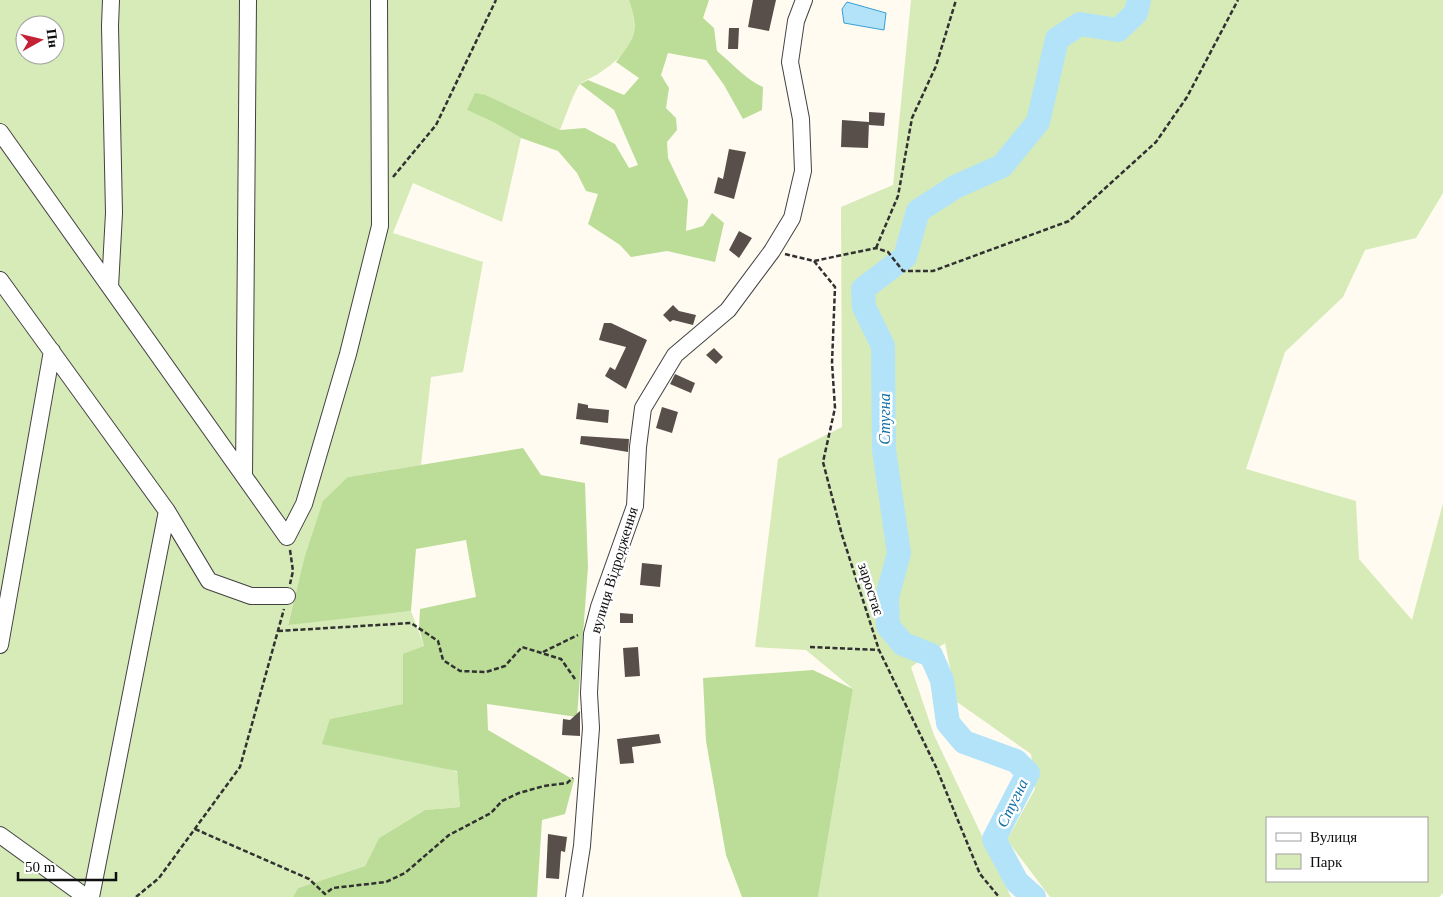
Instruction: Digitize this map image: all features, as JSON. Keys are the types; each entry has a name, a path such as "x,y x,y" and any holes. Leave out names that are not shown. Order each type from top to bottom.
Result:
{"street":[{"path":"110,287 114,213 111,0"},
{"path":"244,476 248,0"},
{"path":"0,132 287,536 304,504 348,354 380,226 380,0"},
{"name":"вулиця Відродження","path":"574,897 582,846 590,747 589,693 592,634 599,607 635,506 638,446 644,408 675,355 728,310 772,251 792,218 803,171 801,119 790,62 796,21 804,0"},
{"path":"0,280 167,511 209,581 251,596 288,596"},
{"path":"0,645 52,351"},
{"path":"91,897 167,511"},
{"path":"0,835 86,897"}],"path":[{"path":"379,192 436,126 496,0"},
{"path":"876,248 898,196 912,118 936,66 956,0"},
{"path":"772,251 814,261 876,248 888,252 903,271 933,271 1069,221 1156,142 1187,97 1238,0"},
{"name":"заростає","path":"814,261 835,287 832,363 835,408 823,462 842,535 879,650 936,767 980,874 999,897"},
{"path":"136,897 159,878 240,767 294,571 287,536"},
{"path":"278,631 410,623 438,641 443,660 460,671 486,672 505,666 522,647 542,652 561,660 570,674 589,693"},
{"path":"542,652 577,635 592,634"},
{"path":"810,647 879,650"},
{"path":"195,829 309,879 326,895 333,888 386,882 405,873 449,835 491,813 502,801 519,793 544,786 567,783 574,777"}],"green space":[{"path":"0,0 629,0 634,24 630,43 625,51 609,66 581,83 560,130 486,95 467,110 521,138 502,222 413,183 393,233 483,262 463,372 431,377 421,465 348,477 304,559 288,624 411,611 424,646 403,655 403,704 330,719 457,772 460,807 425,810 379,838 365,866 298,888 293,897 0,897"},
{"path":"629,0 709,0 703,18 714,28 717,51 744,75 763,87 762,110 743,119 724,85 706,60 668,53 661,75 669,88 666,108 676,118 677,130 667,142 668,158 688,200 686,231 703,226 712,213 724,223 715,262 667,251 631,257 620,245 588,224 598,194 586,191 577,173 558,151 521,138 467,110 475,93 486,95 560,130 585,128 615,144 629,168 638,165 614,110 580,84 588,80 624,95 639,78 616,62 632,40 634,33 634,19"},
{"path":"911,0 1443,0 1443,193 1416,238 1365,250 1343,297 1285,352 1246,469 1356,501 1359,559 1412,620 1443,503 1443,893 1439,897 1050,897 1007,840 1035,789 1031,754 957,702 945,643 911,667 934,735 1011,897 818,897 853,689 806,650 755,647 778,459 842,427 841,207 893,185"},
{"path":"523,448 541,475 585,483 588,567 577,717 487,704 488,730 574,780 565,814 542,820 537,897 293,897 298,888 365,866 379,838 425,810 460,807 457,771 322,744 330,719 403,704 403,654 424,646 419,628 420,609 476,597 466,540 416,549 411,611 288,625 304,559 323,501 348,477"},
{"path":"813,670 853,689 818,897 742,897 726,855 706,741 703,678"}],"water":[{"path":"847,2 886,13 884,30 844,23 842,9"}],"building":[{"path":"753,0 776,0 769,31 748,27"},
{"path":"729,28 739,28 738,49 728,49"},
{"path":"869,112 885,113 884,126 869,125"},
{"path":"842,120 869,122 868,148 841,147"},
{"path":"729,149 746,152 734,199 714,193 718,177 723,179"},
{"path":"739,231 752,238 739,258 729,250"},
{"path":"673,305 679,311 696,315 693,325 673,320 670,322 663,315"},
{"path":"604,323 611,323 647,340 626,389 605,376 610,367 615,370 626,347 599,340"},
{"path":"714,348 723,357 716,364 706,355"},
{"path":"675,374 695,383 691,393 670,384"},
{"path":"578,403 588,405 588,408 609,410 608,423 576,419"},
{"path":"662,407 678,412 672,433 656,428"},
{"path":"581,436 629,439 628,452 580,444"},
{"path":"642,563 662,565 660,587 640,585"},
{"path":"620,613 633,614 633,623 620,623"},
{"path":"638,647 640,676 625,677 623,648"},
{"path":"580,711 580,736 562,735 563,719 570,720"},
{"path":"659,734 661,743 632,747 634,763 620,764 617,739"},
{"path":"548,834 567,837 565,852 561,851 559,879 546,878"}],"waterway":[{"name":"Стугна","path":"1034,897 1017,882 994,839 1028,773 1016,761 964,742 948,723 942,680 931,655 903,644 888,626 887,597 899,553 884,450 883,346 864,307 863,289 905,257 918,211 955,187 1002,166 1038,122 1057,39 1080,24 1118,30 1136,13 1139,0"}]}
